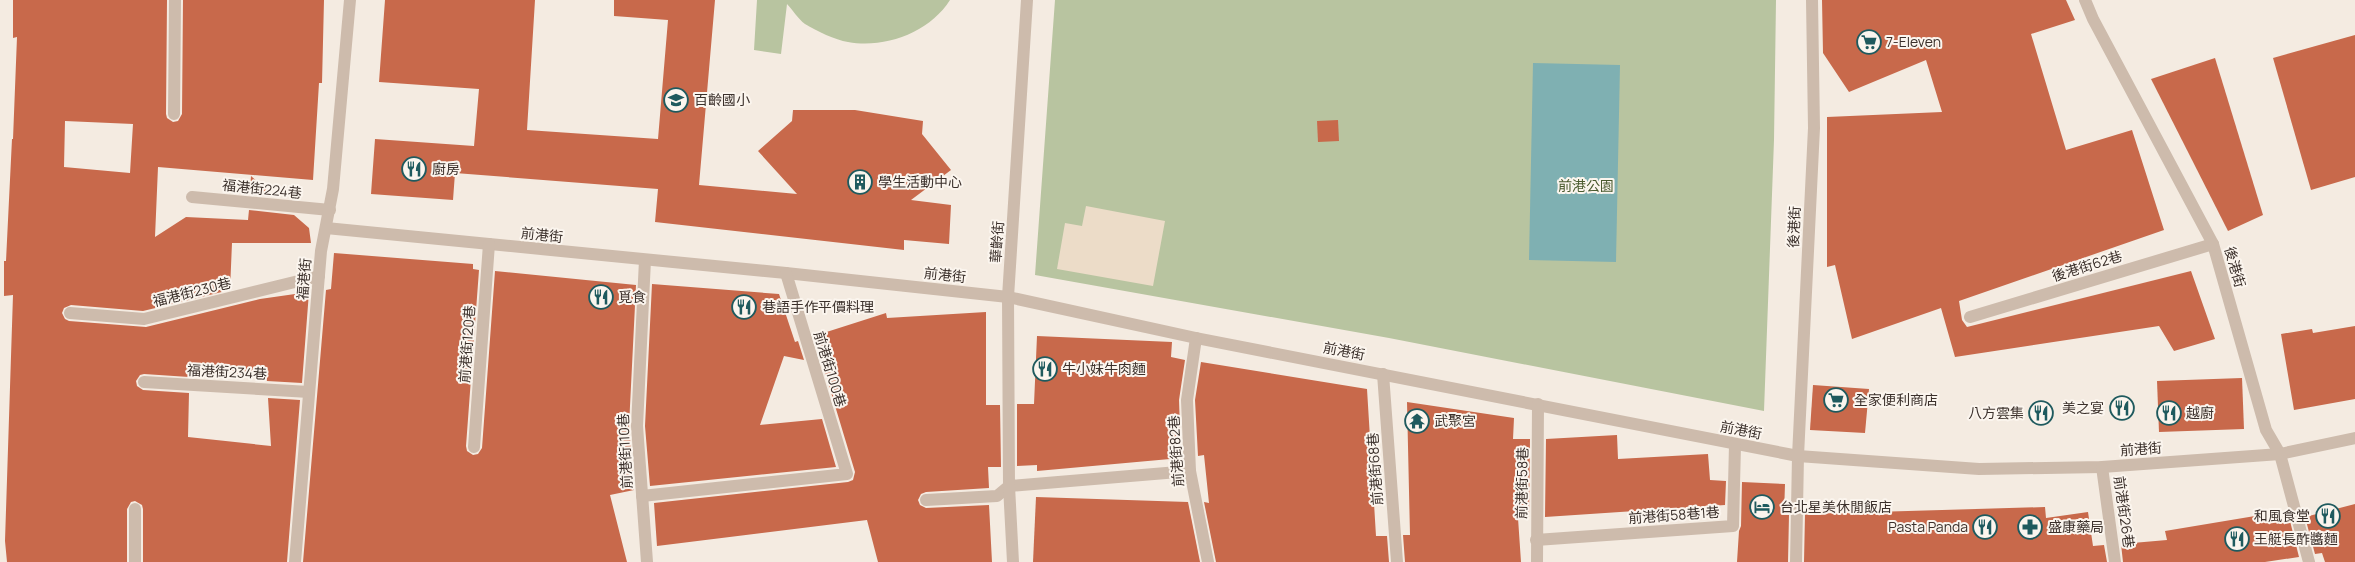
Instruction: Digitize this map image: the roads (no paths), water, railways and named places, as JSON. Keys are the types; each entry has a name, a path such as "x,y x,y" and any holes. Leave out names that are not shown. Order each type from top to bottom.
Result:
{"street":[{"path":"174,114 175,0"},
{"name":"福港街","path":"295,562 319,276 330,210 350,0"},
{"name":"華齡街","path":"1013,562 1009,486 1008,297 1027,0"},
{"name":"後港街","path":"1796,562 1798,456 1814,128 1812,0"},
{"name":"後港街","path":"2085,0 2093,19 2213,244 2266,430 2280,454 2309,562"},
{"name":"福港街224巷","path":"192,197 330,210"},
{"name":"前港街","path":"326,228 786,273 1008,297 1196,338 1798,456 1979,469 2102,467 2280,454 2355,438"},
{"name":"前港街120巷","path":"474,447 489,244"},
{"name":"後港街62巷","path":"1970,317 2213,244"},
{"name":"前港街110巷","path":"645,260 637,426 642,496 846,474"},
{"name":"前港街100巷","path":"786,273 846,474"},
{"name":"福港街230巷","path":"70,313 144,319 319,276"},
{"name":"前港街82巷","path":"1196,338 1187,400 1190,471 1208,562"},
{"name":"前港街68巷","path":"1384,374 1396,562"},
{"name":"福港街234巷","path":"144,382 309,392"},
{"name":"前港街58巷","path":"1537,562 1538,404"},
{"name":"前港街58巷1巷","path":"1536,540 1733,526 1735,445"},
{"name":"前港街26巷","path":"2102,467 2115,562"},
{"path":"926,500 997,496 1009,486 1190,471"},
{"path":"642,496 646,562"},
{"path":"135,508 135,562"}],"water":[{"path":"1533,63 1620,65 1616,262 1529,260"}],"place":[{"name":"7-Eleven","path":"1869,42"},
{"name":"百齡國小","path":"676,100"},
{"name":"廚房","path":"414,169"},
{"name":"學生活動中心","path":"860,182"},
{"name":"覓食","path":"601,297"},
{"name":"巷語手作平價料理","path":"744,307"},
{"name":"牛小妹牛肉麵","path":"1045,369"},
{"name":"全家便利商店","path":"1836,400"},
{"name":"美之宴","path":"2122,408"},
{"name":"八方雲集","path":"2041,413"},
{"name":"越廚","path":"2169,413"},
{"name":"武聚宮","path":"1417,421"},
{"name":"台北星美休閒飯店","path":"1762,507"},
{"name":"和風食堂","path":"2328,516"},
{"name":"Pasta Panda","path":"1985,527"},
{"name":"盛康藥局","path":"2030,527"},
{"name":"王艇長酢醬麵","path":"2237,539"}],"park label":[{"name":"前港公園","path":"1586,186"}]}
